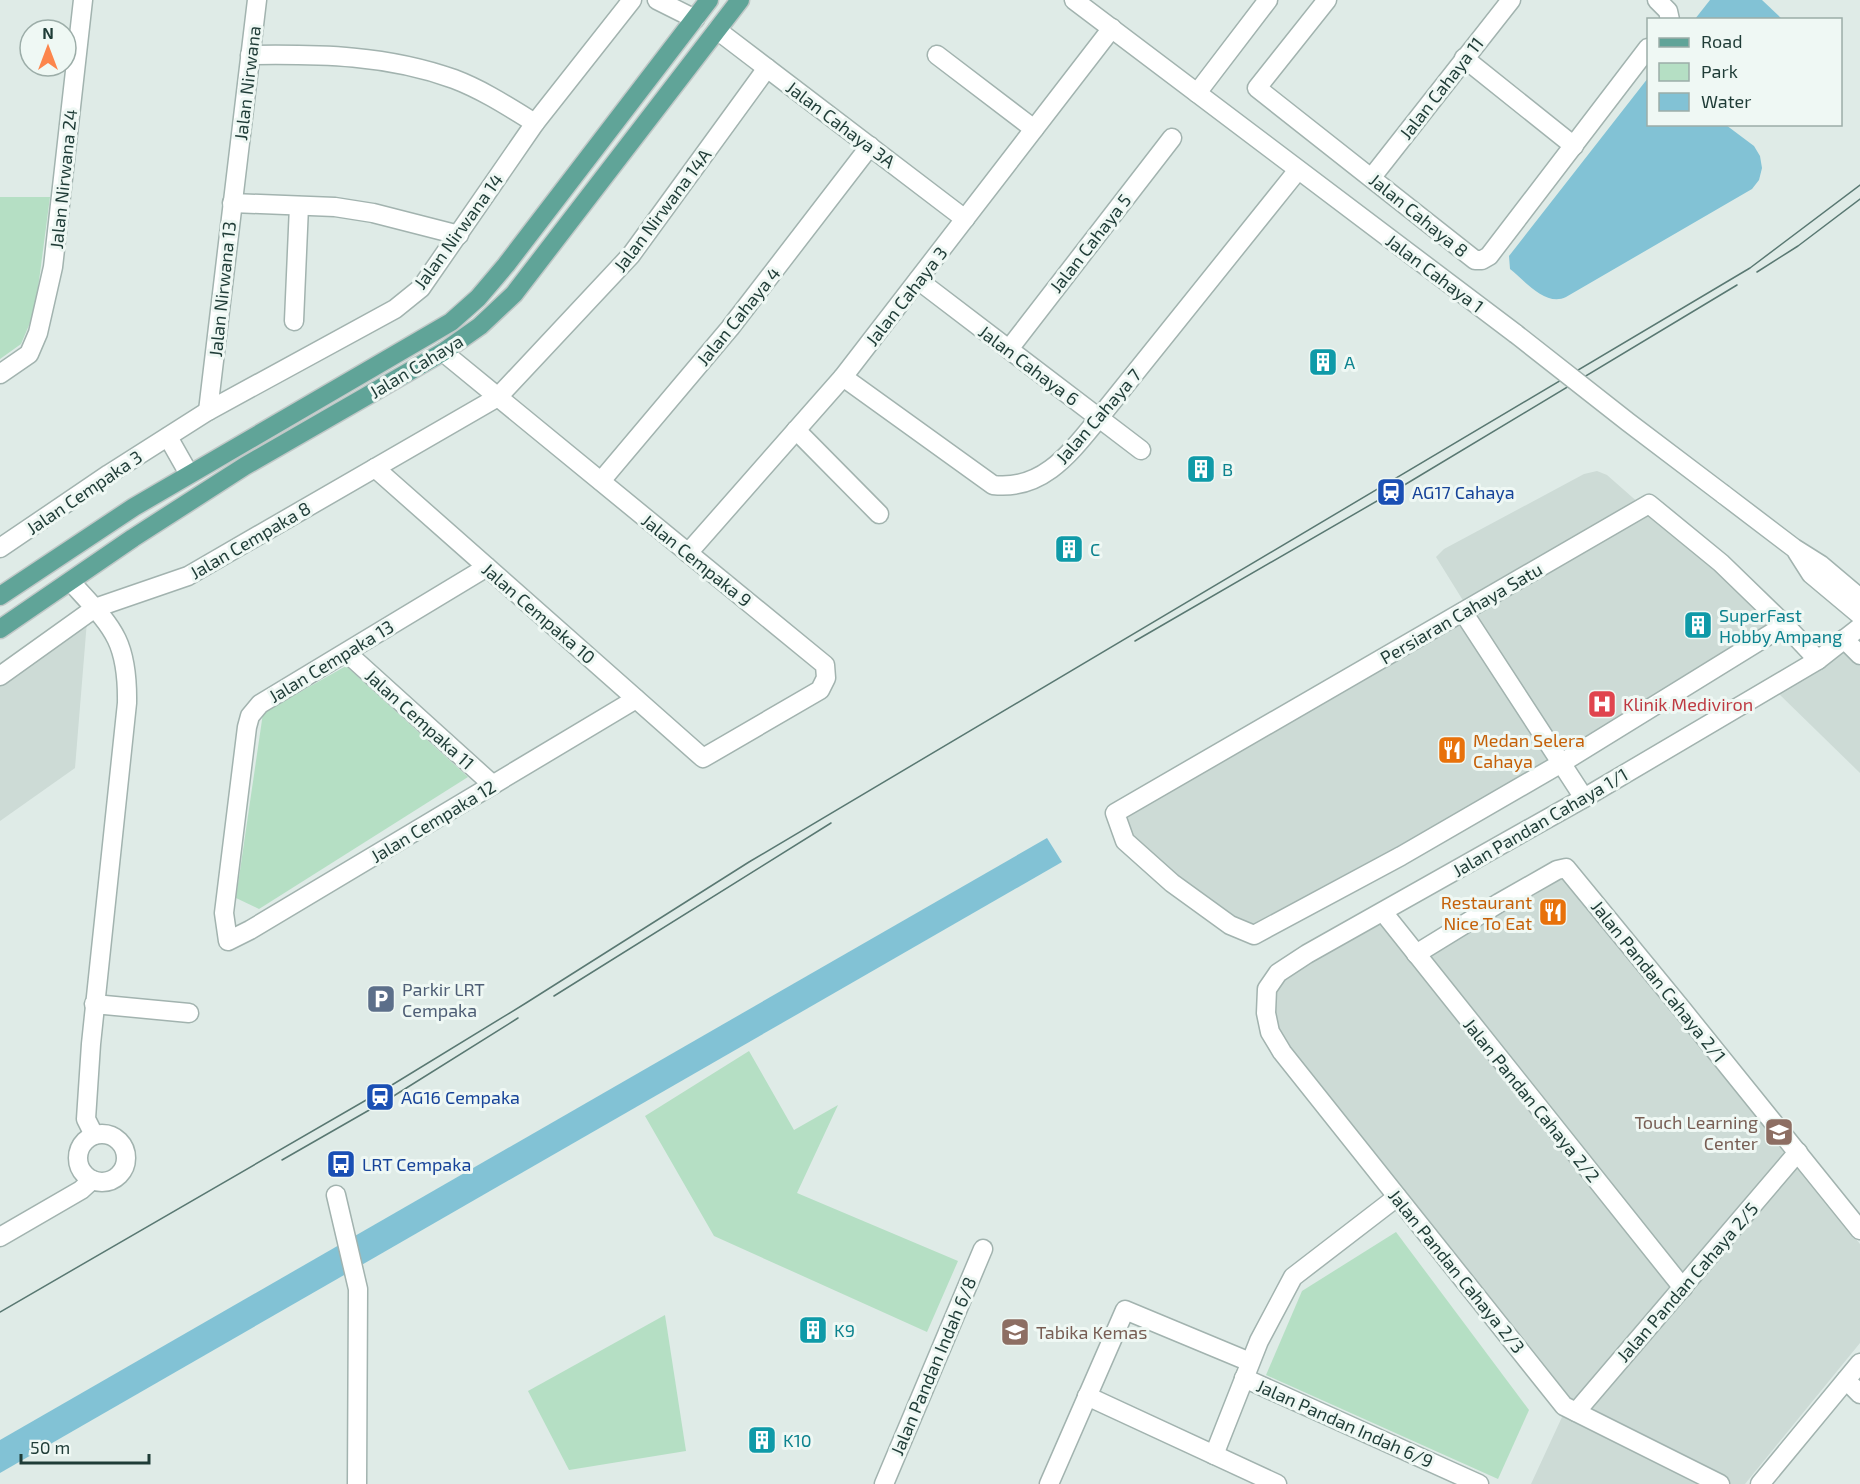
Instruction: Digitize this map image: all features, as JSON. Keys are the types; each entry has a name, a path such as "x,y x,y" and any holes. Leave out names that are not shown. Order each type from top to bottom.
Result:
{"main road":[{"name":"Jalan Cahaya","path":"0,596 134,507 451,322 478,298 506,265 709,0"},
{"name":"Jalan Cahaya","path":"0,629 133,538 245,466 443,352 480,326 514,294 740,0"}],"street":[{"name":"Jalan Nirwana 24","path":"0,374 29,354 38,333 53,267 83,0"},
{"name":"Jalan Nirwana","path":"236,166 257,0"},
{"name":"Jalan Nirwana 14","path":"168,437 208,411 395,309 421,288 535,123 632,0"},
{"path":"657,0 695,19"},
{"name":"Jalan Cahaya 1","path":"1074,0 1516,334 1794,548 1821,565 1860,598"},
{"path":"1197,93 1268,0"},
{"name":"Jalan Cahaya 8","path":"1327,0 1257,88 1475,260 1482,260 1489,256 1647,49"},
{"name":"Jalan Cahaya 11","path":"1372,177 1510,0"},
{"name":"Jalan Cahaya 3","path":"688,553 843,377 1112,28"},
{"name":"Jalan Cahaya 3A","path":"717,30 965,219"},
{"path":"250,55 325,54 415,67 456,80 492,97 535,123"},
{"path":"937,55 1034,129"},
{"path":"1464,58 1574,146"},
{"name":"Jalan Nirwana 14A","path":"498,397 631,255 767,68"},
{"name":"Jalan Cahaya 5","path":"1009,349 1172,138"},
{"name":"Jalan Cahaya 4","path":"601,481 736,321 870,146"},
{"name":"Jalan Nirwana 13","path":"208,411 236,166"},
{"name":"Jalan Cahaya 7","path":"843,377 993,485 1017,486 1044,475 1067,457 1298,170"},
{"path":"232,203 335,207 373,213 459,235"},
{"path":"294,321 299,206"},
{"name":"Jalan Cahaya 6","path":"918,280 1141,450"},
{"name":"Jalan Cempaka 9","path":"443,352 825,665 826,678 820,690 703,758"},
{"name":"Jalan Cempaka 8","path":"0,676 95,609 188,576 498,397"},
{"path":"796,430 879,514"},
{"path":"168,437 189,474"},
{"name":"Jalan Cempaka 3","path":"0,548 168,437"},
{"name":"Jalan Cempaka 10","path":"375,468 703,758"},
{"name":"Persiaran Cahaya Satu","path":"1560,764 1401,856 1254,935 1230,926 1156,869 1125,841 1115,813 1649,504 1721,563 1818,660"},
{"name":"Jalan Cahaya 1","path":"1794,548 1811,574 1860,615"},
{"name":"Jalan Cempaka 13","path":"228,941 224,913 250,716 260,704 487,567"},
{"path":"71,582 112,629 122,648 128,673 127,703 94,1004 86,1119 94,1135"},
{"path":"1463,612 1584,798"},
{"path":"1560,764 1785,625"},
{"name":"Jalan Pandan Cahaya 1/1","path":"1267,989 1278,973 1307,954 1584,798 1818,660 1860,627"},
{"path":"1844,639 1860,655"},
{"name":"Jalan Cempaka 11","path":"347,653 493,785"},
{"name":"Jalan Cempaka 12","path":"228,941 636,699"},
{"name":"Jalan Pandan Cahaya 2/1","path":"1416,954 1499,903 1557,870 1566,868 1860,1230"},
{"name":"Jalan Pandan Cahaya 2/2","path":"1383,912 1683,1287"},
{"name":"Jalan Pandan Cahaya 2/3","path":"1267,989 1266,1013 1270,1032 1282,1052 1564,1406 1720,1484"},
{"path":"94,1004 189,1013"},
{"path":"101,1133 116,1138 122,1143 127,1158 122,1173 116,1178 100,1182 92,1180 80,1168 78,1152 82,1145 94,1135 101,1133"},
{"name":"Jalan Pandan Cahaya 2/5","path":"1576,1412 1798,1152"},
{"path":"0,1237 81,1190 92,1180"},
{"path":"336,1195 355,1277 359,1309 357,1484"},
{"path":"1214,1455 1258,1341 1293,1277 1397,1197"},
{"name":"Jalan Pandan Indah 6/8","path":"884,1484 983,1249"},
{"name":"Jalan Pandan Indah 6/9","path":"1087,1396 1125,1310 1479,1484"},
{"path":"1760,1484 1860,1362"},
{"path":"1846,1380 1860,1394"},
{"path":"1049,1484 1087,1396 1277,1484"}],"shaded area":[{"path":"1597,471 1607,475 1774,622 1454,818 1254,928 1232,920 1171,875 1131,837 1124,816 1472,615 1436,557 1444,549 1584,474"},
{"path":"87,621 75,768 0,821 0,683"},
{"path":"1842,649 1860,666 1860,773 1775,690"},
{"path":"1563,874 1860,1244 1860,1343 1745,1484 1531,1484 1569,1402 1277,1030 1273,1013 1274,989 1282,978 1379,922 1415,964"}],"green space":[{"path":"0,197 50,197 35,311 21,344 0,359"},
{"path":"346,666 468,777 259,909 236,898 263,713"},
{"path":"749,1051 794,1130 838,1105 797,1193 958,1261 927,1332 714,1236 645,1116"},
{"path":"1396,1232 1529,1410 1498,1479 1266,1375 1302,1291"},
{"path":"665,1315 686,1451 569,1470 528,1391"}],"water":[{"path":"1710,0 1762,0 1781,18 1696,18"},
{"path":"1647,79 1647,126 1727,126 1754,146 1760,156 1762,168 1759,180 1752,189 1566,297 1551,299 1529,286 1510,269 1509,256"},
{"path":"1047,838 1062,862 0,1473 0,1440"}],"tram line":[{"path":"0,1312 387,1088 749,862 1750,268 1860,185"},
{"path":"1757,272 1798,246 1860,199"},
{"path":"1135,641 1396,490 1737,285"},
{"path":"554,996 831,823"},
{"path":"282,1160 392,1097 518,1018"}],"place":[{"name":"A","path":"1323,362"},
{"name":"B","path":"1201,469"},
{"name":"AG17 Cahaya","path":"1391,492"},
{"name":"C","path":"1069,549"},
{"name":"SuperFast Hobby Ampang","path":"1698,625"},
{"name":"Klinik Mediviron","path":"1602,704"},
{"name":"Medan Selera Cahaya","path":"1452,750"},
{"name":"Restaurant Nice To Eat","path":"1553,912"},
{"name":"Parkir LRT Cempaka","path":"381,999"},
{"name":"AG16 Cempaka","path":"380,1097"},
{"name":"Touch Learning Center","path":"1779,1132"},
{"name":"LRT Cempaka","path":"341,1164"},
{"name":"K9","path":"813,1330"},
{"name":"Tabika Kemas","path":"1015,1332"},
{"name":"K10","path":"762,1440"}]}
